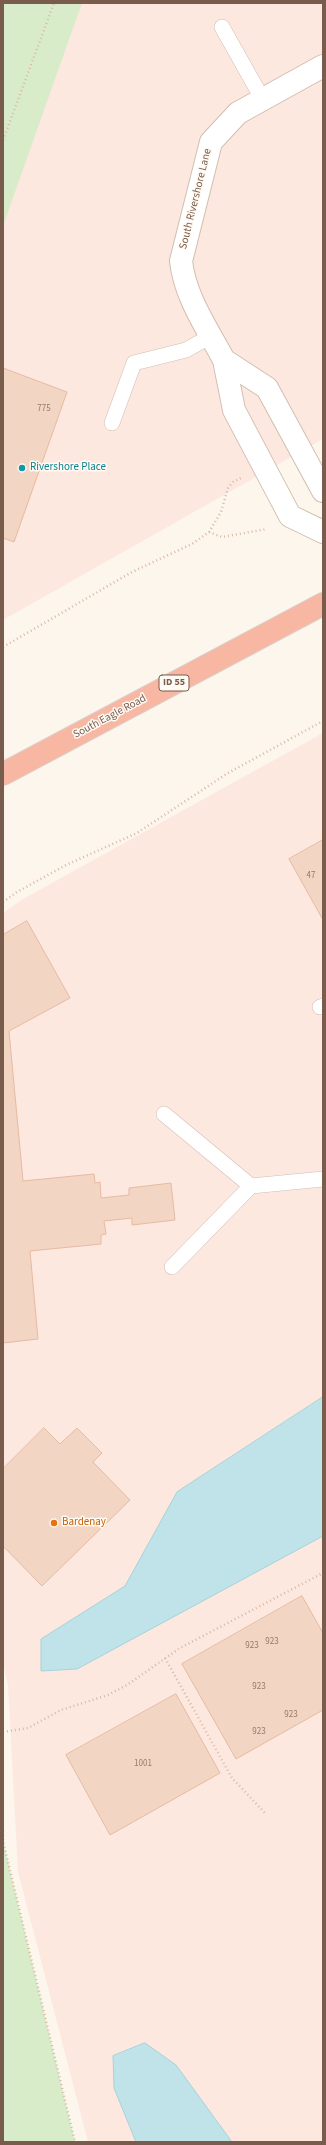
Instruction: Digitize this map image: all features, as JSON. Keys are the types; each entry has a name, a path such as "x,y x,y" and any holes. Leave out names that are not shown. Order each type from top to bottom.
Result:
{"highway":[{"name":"South Eagle Road","path":"3,774 323,604"}],"street":[{"name":"South Rivershore Lane","path":"323,66 238,114 211,142 181,261 183,280 191,300 224,360 234,410 290,516 323,532 323,524"},
{"path":"224,360 267,388 323,491"}],"lane":[{"path":"222,27 263,100"},
{"path":"112,423 134,363 186,350 212,336"},
{"path":"164,1114 251,1186"},
{"path":"172,1267 251,1186 323,1179"}],"path":[{"path":"3,140 54,3"},
{"path":"3,647 132,572 192,544 209,532 221,512 228,488 233,482 247,475"},
{"path":"209,532 222,536 271,528"},
{"path":"3,902 66,865 137,833 228,773 323,721"},
{"path":"3,1732 28,1728 61,1710 108,1695 127,1685 180,1648 323,1572"},
{"path":"165,1658 232,1778 265,1813"},
{"path":"3,1831 3,1841 75,2142"}],"shaded area":[{"path":"81,3 323,3 323,439 3,620 3,224"},
{"path":"323,733 323,2142 88,2142 18,1872 8,1684 3,1664 3,913 23,899"}],"green space":[{"path":"3,3 82,3 3,226"},
{"path":"3,1841 75,2142 3,2142"}],"water":[{"path":"323,1397 323,1536 77,1669 41,1671 41,1639 125,1586 177,1492"},
{"path":"145,2043 176,2065 232,2142 136,2142 114,2088 113,2056"}],"building":[{"name":"Rivershore Place","path":"3,368 67,392 14,542 3,538"},
{"path":"323,840 323,920 289,859"},
{"path":"27,921 70,998 9,1031 23,1181 94,1174 95,1183 100,1182 101,1198 129,1195 129,1188 171,1183 175,1220 132,1225 132,1218 104,1221 106,1234 101,1235 101,1244 30,1251 38,1339 3,1343 3,935"},
{"name":"Bardenay","path":"44,1428 60,1444 77,1428 102,1453 93,1462 130,1500 42,1586 3,1546 3,1469"},
{"path":"302,1596 323,1633 323,1710 236,1759 182,1664"},
{"path":"176,1694 220,1773 110,1835 66,1755"}],"place":[{"name":"Rivershore Place","path":"22,468"},
{"name":"Bardenay","path":"54,1523"}]}
